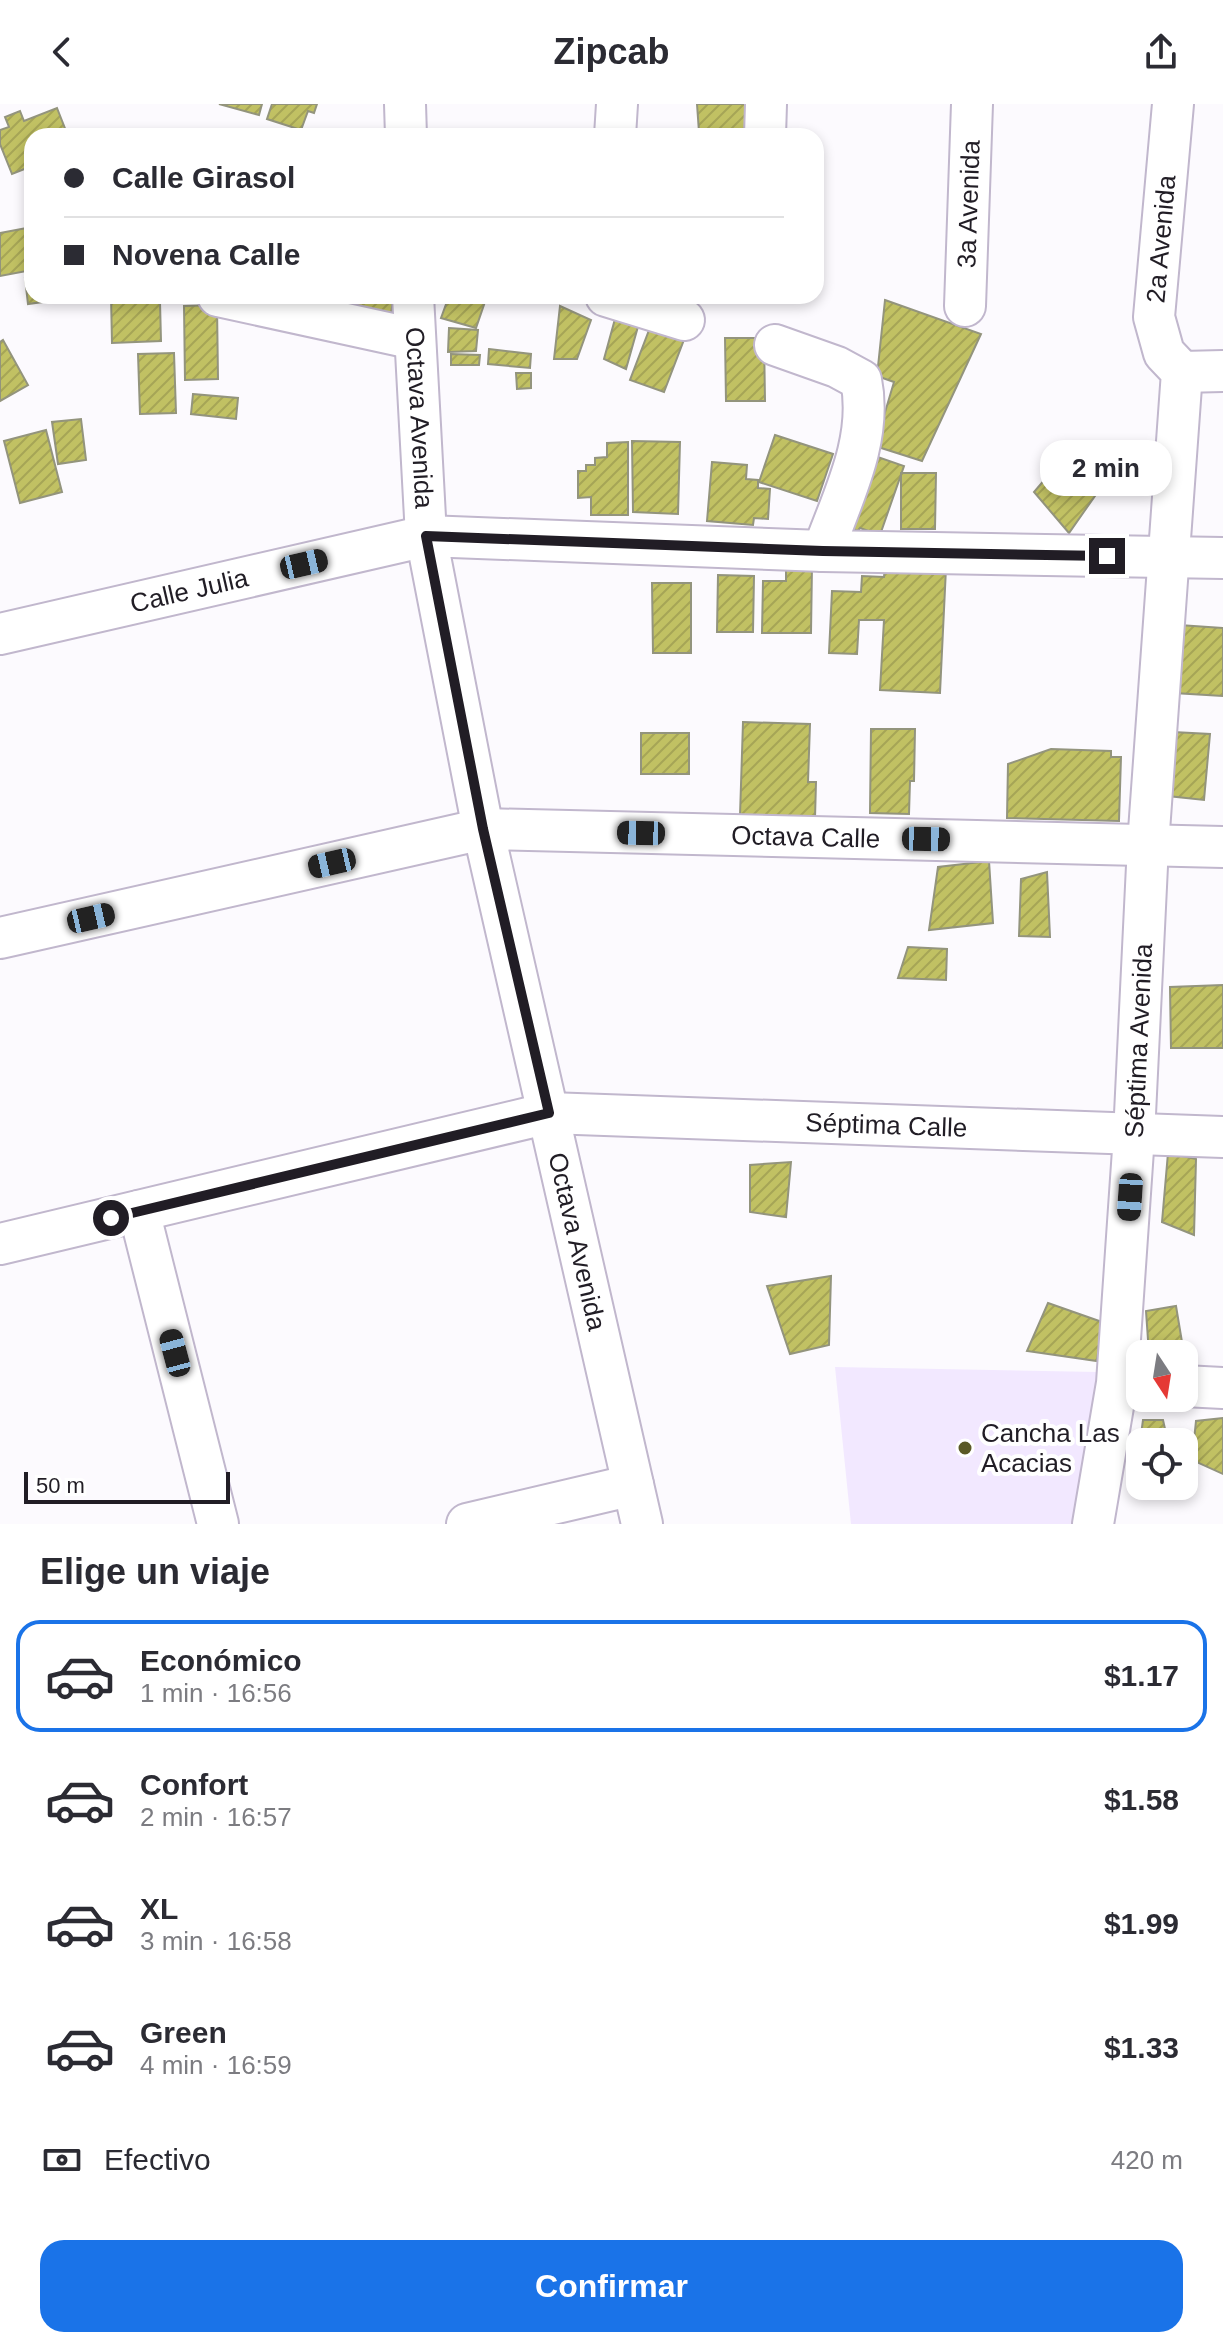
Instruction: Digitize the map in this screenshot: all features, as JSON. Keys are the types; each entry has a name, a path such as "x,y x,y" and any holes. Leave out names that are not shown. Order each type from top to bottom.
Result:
{"street":[{"path":"405,104 406,128"},
{"path":"616,128 617,104"},
{"path":"765,128 766,104"},
{"name":"3a Avenida","path":"965,306 972,104"},
{"name":"2a Avenida","path":"1173,104 1154,317 1164,353 1182,372"},
{"path":"255,304 415,339"},
{"name":"Octava Avenida","path":"413,304 426,536 483,829 642,1524"},
{"path":"632,304 684,320"},
{"path":"775,345 837,367 861,380 866,403 863,439 823,551"},
{"path":"1170,557 1182,372 1223,371"},
{"name":"Calle Julia","path":"0,634 426,536 823,551 1223,558"},
{"name":"Séptima Avenida","path":"1130,1340 1134,1135 1148,845 1170,557"},
{"name":"Octava Calle","path":"0,938 483,829 1223,847"},
{"name":"Séptima Calle","path":"0,1244 549,1113 1223,1137"},
{"path":"139,1211 218,1524"},
{"path":"1198,1387 1223,1388"},
{"name":"Séptima Avenida","path":"1093,1524 1126,1395"},
{"path":"467,1524 633,1485"}],"shaded area":[{"name":"Cancha Las Acacias","path":"835,1367 1098,1372 1075,1524 851,1524"}],"building":[{"path":"219,104 262,104 259,115"},
{"path":"272,104 317,104 314,113 308,111 302,128 267,119"},
{"path":"697,104 747,104 750,128 699,128"},
{"path":"57,108 65,128 24,128 24,169 12,174 0,144 0,130 9,127 5,117 20,111 24,121"},
{"path":"24,228 24,272 0,276 0,233"},
{"path":"885,300 981,334 922,461 875,446 894,382 877,376"},
{"path":"111,304 160,304 161,341 112,343"},
{"path":"347,304 393,304 391,313"},
{"path":"446,304 484,304 476,328 441,318"},
{"path":"217,305 218,379 185,380 184,306"},
{"path":"560,306 591,320 577,359 554,359"},
{"path":"615,319 639,323 626,369 604,359"},
{"path":"651,325 685,337 664,392 630,380"},
{"path":"449,328 478,330 476,351 448,352"},
{"path":"725,338 764,338 765,401 726,401"},
{"path":"3,340 28,385 0,401 0,342"},
{"path":"489,349 531,354 530,368 488,364"},
{"path":"174,353 176,413 140,414 138,354"},
{"path":"451,354 480,355 479,365 451,365"},
{"path":"516,373 531,373 531,388 517,389"},
{"path":"193,394 238,398 236,419 191,414"},
{"path":"81,419 86,460 58,464 52,422"},
{"path":"46,430 62,492 20,503 4,441"},
{"path":"775,435 833,454 817,501 759,482"},
{"path":"632,441 680,442 678,514 633,512"},
{"path":"628,442 628,515 591,515 591,497 578,498 578,471 586,471 586,465 595,465 595,458 607,457 607,443"},
{"path":"1075,444 1116,466 1069,533 1034,492"},
{"path":"869,454 904,466 880,535 850,528"},
{"path":"712,462 747,465 746,479 758,480 758,488 770,489 768,519 754,518 753,525 707,521"},
{"path":"901,473 936,473 935,529 901,529"},
{"path":"786,564 812,565 811,633 762,633 763,581 786,581"},
{"path":"885,566 946,568 940,693 880,690 884,620 859,620 857,654 829,653 832,591 861,592 862,576 884,577"},
{"path":"718,575 754,576 753,632 717,632"},
{"path":"652,583 691,583 691,653 653,653"},
{"path":"1179,625 1223,628 1223,696 1174,693"},
{"path":"743,722 810,724 808,782 816,782 815,818 740,816"},
{"path":"871,729 915,729 914,781 910,781 909,814 870,813"},
{"path":"1173,732 1210,734 1204,800 1168,796"},
{"path":"641,733 689,733 689,774 641,774"},
{"path":"1051,749 1111,751 1111,757 1121,757 1119,821 1007,818 1008,764"},
{"path":"989,861 993,923 929,930 938,867"},
{"path":"1047,872 1050,937 1019,936 1021,879"},
{"path":"908,947 947,949 946,980 898,978"},
{"path":"1223,985 1223,1048 1171,1048 1170,987"},
{"path":"1168,1153 1196,1159 1194,1235 1162,1222"},
{"path":"791,1162 786,1217 750,1212 750,1165"},
{"path":"831,1276 829,1345 790,1354 767,1286"},
{"path":"1048,1303 1102,1322 1097,1361 1027,1351"},
{"path":"1176,1306 1182,1340 1148,1340 1146,1311"},
{"path":"1223,1418 1223,1474 1198,1463 1196,1421"},
{"path":"1143,1420 1163,1420 1165,1428 1142,1428"}],"place":[{"name":"Cancha Las Acacias","path":"965,1448"}],"route":[{"path":"111,1218 549,1113 483,829 426,536 823,551 1107,556"}]}
